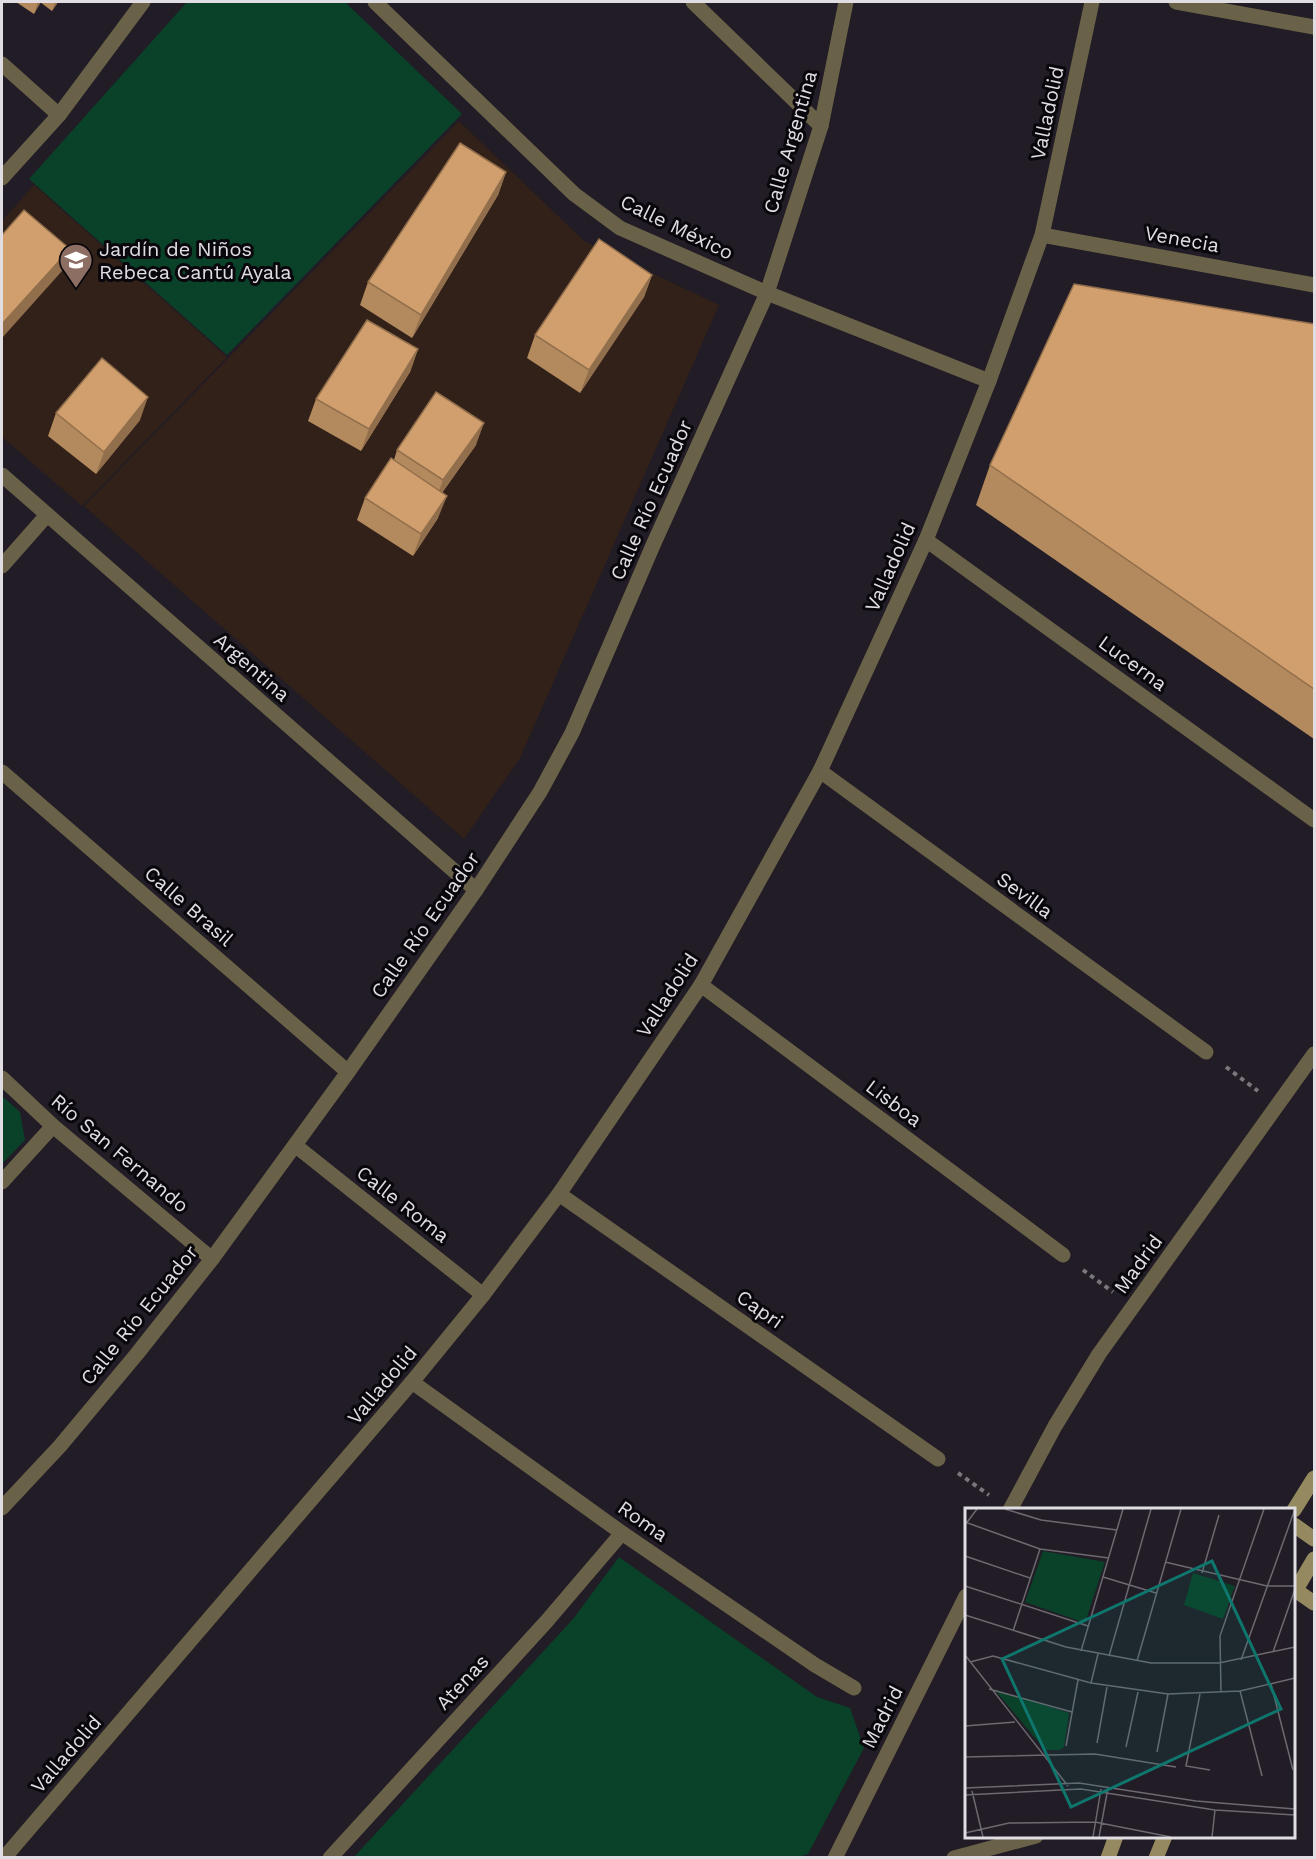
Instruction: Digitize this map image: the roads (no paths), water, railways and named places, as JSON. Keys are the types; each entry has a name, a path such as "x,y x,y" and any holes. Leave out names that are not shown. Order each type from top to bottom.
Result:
{"street":[{"path":"2,178 59,115 143,2"},
{"name":"Calle México","path":"375,2 574,194 620,228 767,293 989,381"},
{"path":"693,2 820,126"},
{"name":"Calle Argentina","path":"767,293 820,126 846,2"},
{"name":"Valladolid","path":"4,1857 412,1382 483,1295 559,1194 701,985 820,771 926,540 989,381 1042,235 1092,2"},
{"path":"1176,2 1314,27"},
{"path":"2,64 59,115"},
{"name":"Venecia","path":"1042,235 1314,285"},
{"name":"Calle Río Ecuador","path":"2,1508 60,1446 212,1259 296,1146 476,890 540,792 572,733 659,532 767,293"},
{"name":"Argentina","path":"2,475 476,890"},
{"path":"2,566 47,515"},
{"name":"Lucerna","path":"926,540 1314,820"},
{"name":"Sevilla","path":"820,771 1206,1052"},
{"name":"Calle Brasil","path":"2,772 348,1072"},
{"name":"Lisboa","path":"701,985 1063,1255"},
{"name":"Madrid","path":"1011,1508 1055,1426 1099,1354 1314,1053"},
{"name":"Río San Fernando","path":"2,1078 53,1126 212,1259"},
{"path":"2,1182 53,1126"},
{"name":"Calle Roma","path":"296,1146 483,1295"},
{"name":"Capri","path":"559,1194 938,1459"},
{"name":"Roma","path":"412,1382 622,1533 815,1665 854,1688"},
{"path":"1294,1508 1314,1478"},
{"path":"1295,1526 1314,1539"},
{"name":"Atenas","path":"330,1857 546,1622 622,1533"},
{"path":"1295,1589 1314,1559"},
{"path":"1295,1592 1314,1604"},
{"name":"Madrid","path":"835,1857 965,1598"},
{"path":"954,1857 1028,1838"},
{"path":"1108,1857 1115,1838"},
{"path":"1156,1857 1164,1838"}],"place":[{"name":"Jardín de Niños Rebeca Cantú Ayala","path":"76,289"}]}
